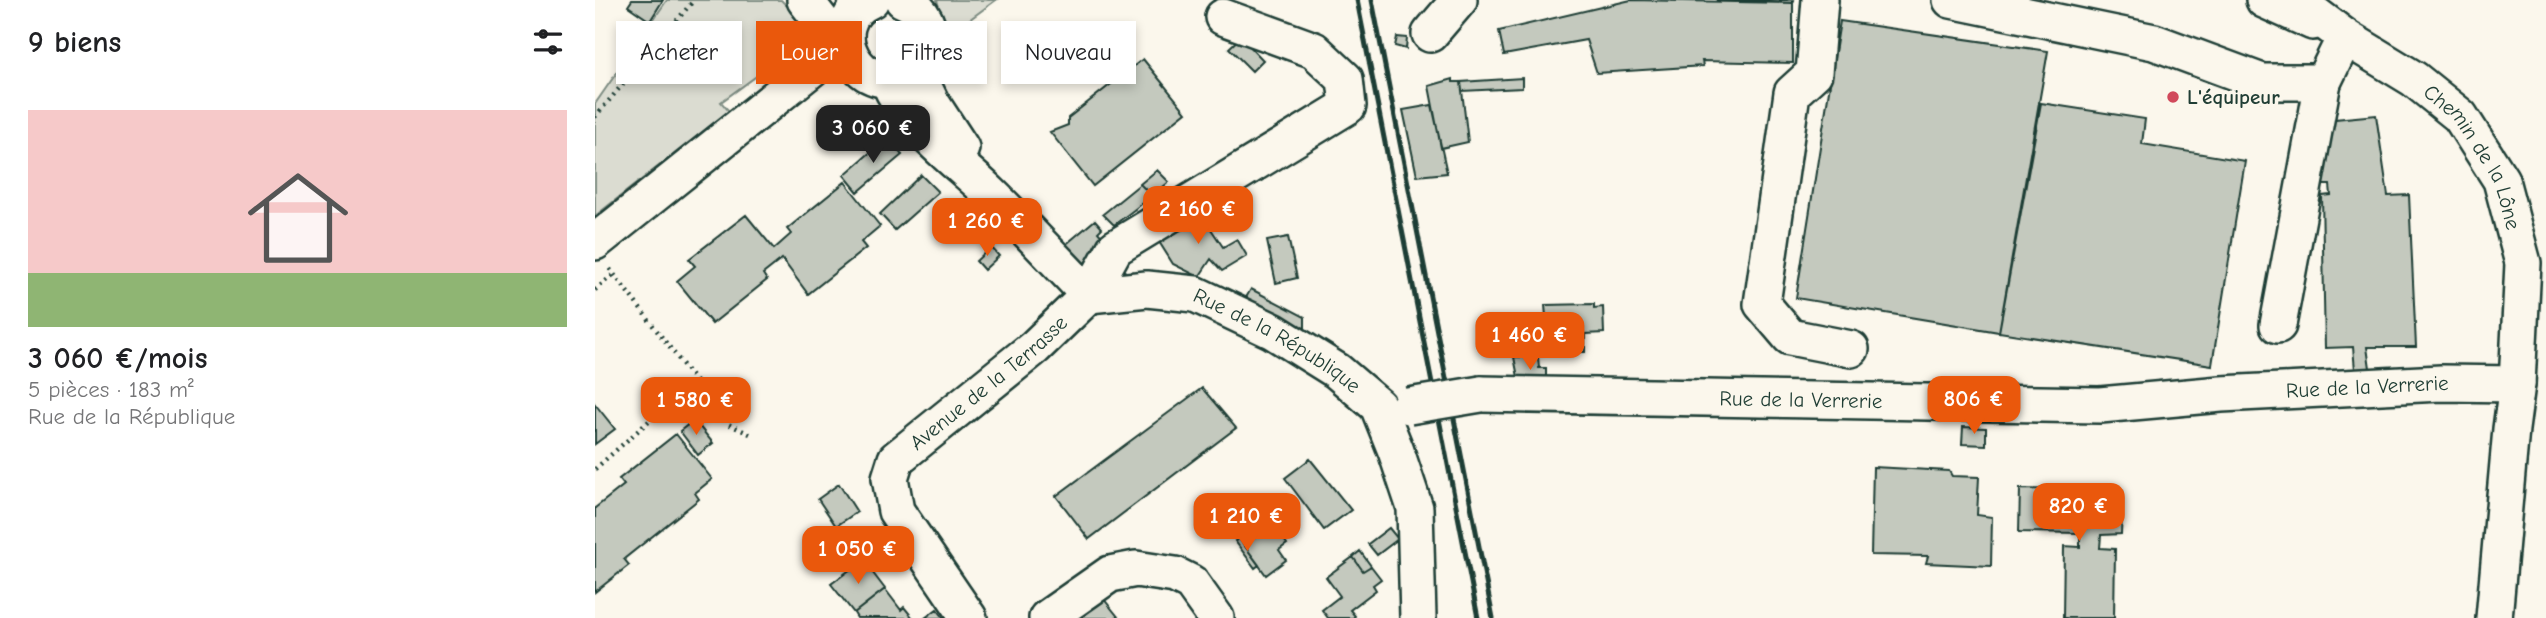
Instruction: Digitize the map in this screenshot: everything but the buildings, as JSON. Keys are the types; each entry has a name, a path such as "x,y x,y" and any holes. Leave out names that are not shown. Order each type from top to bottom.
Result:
{"street":[{"path":"805,0 821,21"},
{"path":"849,21 856,10 871,0"},
{"path":"903,0 920,12 925,21"},
{"path":"1430,34 1459,0"},
{"path":"1820,0 1814,73 1792,93 1762,304 1790,337 1851,349"},
{"path":"1951,0 2154,42 2263,82 2323,82"},
{"name":"Chemin de la Lône","path":"2265,0 2345,37"},
{"name":"Chemin de la Lône","path":"2296,0 2345,37 2414,79 2460,116 2501,180 2523,263 2518,384 2511,429 2494,618"},
{"name":"Avenue de la Terrasse","path":"969,618 896,511 890,478 896,458 1035,347 1089,295 1115,248 1348,106 1345,79 1314,50 1223,17"},
{"path":"2279,325 2323,82 2345,37"},
{"path":"601,254 796,84"},
{"path":"900,84 897,101 909,118 992,195 1089,295"},
{"name":"Rue de la République","path":"1089,295 1147,289 1195,294 1273,331 1393,406 1396,451 1415,508 1418,618"},
{"name":"Rue de la Verrerie","path":"1393,406 1481,394 2100,405 2221,394 2441,383 2518,384"},
{"path":"1047,618 1110,574 1136,569 1175,575 1191,583 1216,618"}],"path":[{"path":"595,117 694,0"},
{"path":"601,254 728,424 750,434"},
{"path":"595,290 614,274"},
{"path":"595,469 650,420 709,399"}],"shaded area":[{"path":"667,0 781,0 801,20 756,21 756,76 721,102 729,111 595,216 595,104 616,74 616,84 742,84 742,21 652,21"},
{"path":"937,0 996,0 967,21 943,21"}],"railway":[{"path":"1357,0 1478,618"},
{"path":"1372,0 1493,618"}],"place":[{"name":"L'équipeur","path":"2173,97"}]}
